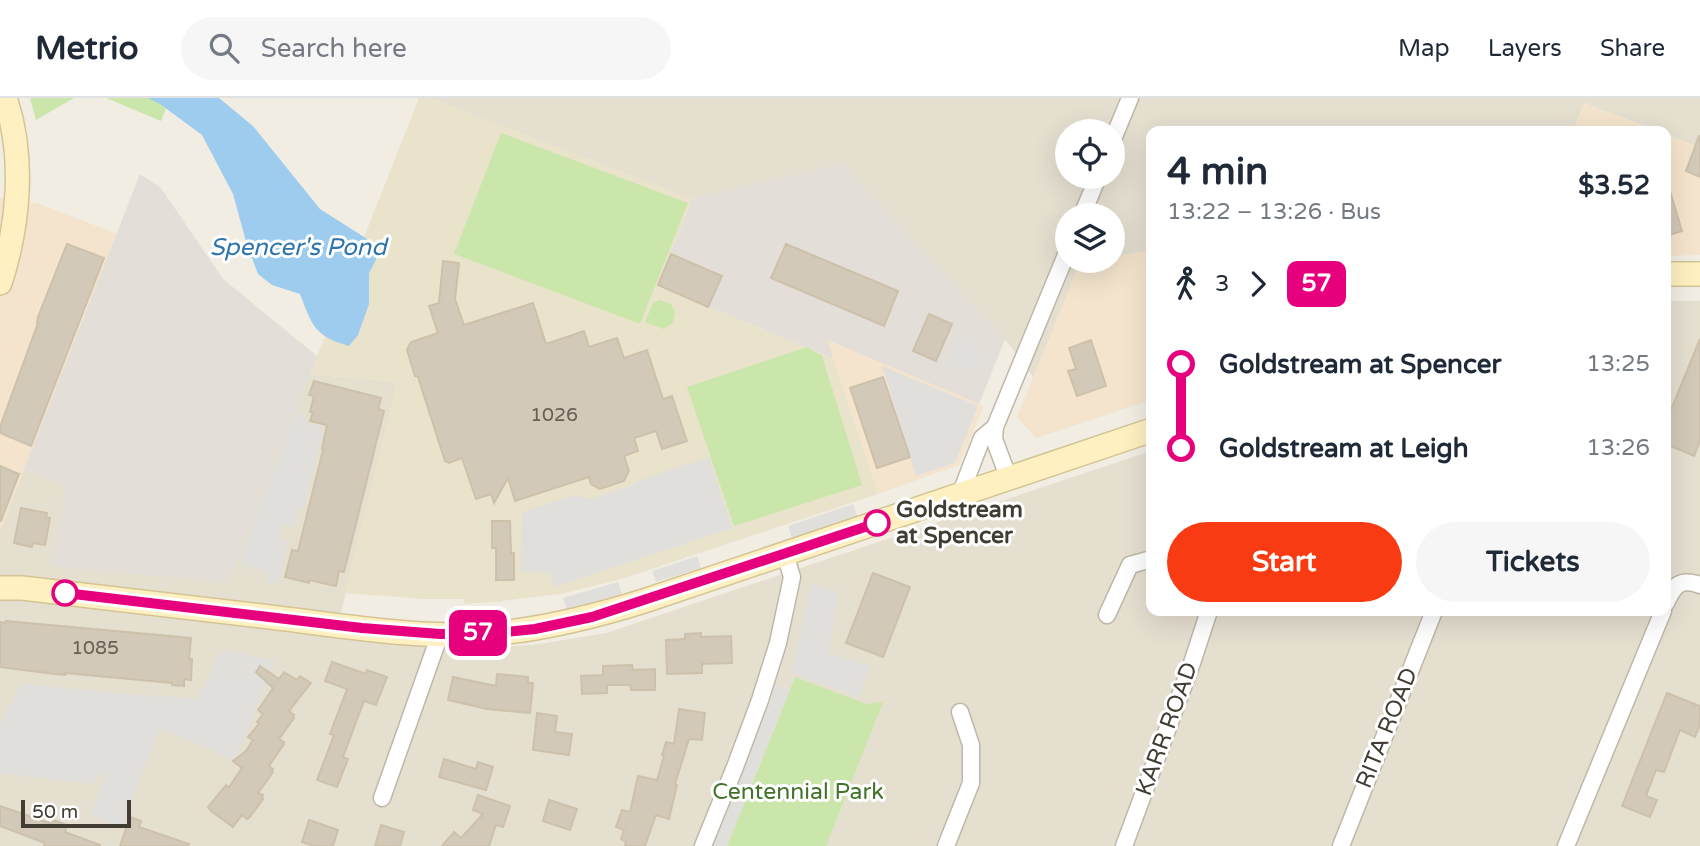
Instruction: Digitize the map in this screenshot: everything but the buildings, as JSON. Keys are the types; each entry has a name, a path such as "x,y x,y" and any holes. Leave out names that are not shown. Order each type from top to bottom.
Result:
{"main road":[{"path":"0,283 14,227 17,182 15,143 5,98"},
{"path":"1671,274 1700,274"},
{"path":"0,587 362,628 440,634 535,629 592,617 785,555 1146,432"}],"street":[{"path":"1121,119 1130,98"},
{"path":"1009,479 994,439 995,427 1059,273"},
{"path":"960,495 982,438 995,427"},
{"path":"703,846 760,700 778,643 792,577 785,555"},
{"path":"1107,615 1130,565 1146,561"},
{"path":"1671,594 1682,582 1700,585"},
{"name":"KARR ROAD","path":"1124,846 1207,616"},
{"name":"RITA ROAD","path":"1341,846 1432,616"},
{"path":"1566,846 1661,616"},
{"path":"382,798 440,634"},
{"path":"946,846 971,783 971,745 960,712"}],"shaded area":[{"path":"419,98 429,98 692,199 657,286 833,358 878,494 622,579 560,594 464,604 464,599 345,593 397,382 310,374"},
{"path":"429,98 1700,98 1700,148 1671,136 1671,126 1645,126 1584,103 1575,126 1146,126 1146,251 1125,255 1125,203 1055,203 1055,273 1076,273 1034,378 1005,339 842,164 692,199"},
{"path":"1584,103 1645,126 1575,126"},
{"path":"1671,136 1700,148 1700,255 1671,256"},
{"path":"842,164 1005,339 979,404 828,340 833,358 657,286 692,199"},
{"path":"140,174 161,188 223,279 317,356 228,582 51,566 67,485 24,469"},
{"path":"0,198 40,204 117,234 0,531"},
{"path":"1146,251 1146,402 1036,438 1017,417 1076,273 1125,273 1125,255"},
{"path":"1671,301 1700,301 1700,846 0,846 0,531 24,469 67,484 52,566 228,582 310,374 397,382 335,638 453,650 533,645 606,633 1146,453 1146,616 1671,616"},
{"path":"959,332 970,336 979,354 990,359 983,374 972,369 957,369 946,365"},
{"path":"827,339 984,406 959,465 878,494"},
{"path":"882,366 978,406 955,463 916,476"},
{"path":"302,413 309,423 321,426 320,429 323,430 304,508 299,508 294,527 283,525 279,540 288,542 278,584 266,581 268,572 241,565 242,553 273,470 276,470 292,419"},
{"path":"709,457 732,528 554,587 550,573 520,571 522,512 574,495 590,499"},
{"path":"853,504 857,516 792,538 788,526"},
{"path":"697,556 701,568 656,582 652,571"},
{"path":"618,582 622,594 567,610 563,598"},
{"path":"812,584 838,591 829,654 870,666 858,697 791,673"},
{"path":"222,651 237,652 227,680 239,653 276,661 235,760 159,728 121,829 91,815 105,775 98,774 96,784 0,773 0,726 21,684 197,700"},
{"path":"774,684 790,690 727,846 712,846"}],"green space":[{"path":"30,98 74,98 36,120"},
{"path":"106,98 170,98 161,121"},
{"path":"501,133 688,203 640,324 454,254"},
{"path":"660,300 671,304 675,312 673,323 663,329 645,322 653,303"},
{"path":"807,347 822,356 862,485 734,526 687,387"},
{"name":"Centennial Park","path":"795,677 866,704 883,702 826,846 727,846"}],"water":[{"name":"Spencer's Pond","path":"148,98 219,98 253,126 320,209 375,244 376,260 369,273 369,304 358,335 349,346 328,338 316,328 300,294 272,285 258,274 233,194 202,135"}],"bus line":[{"name":"57","path":"65,593 362,628 440,634 496,633 535,629 592,617 877,523"}],"place":[{"name":"Goldstream at Spencer","path":"877,523"}]}
